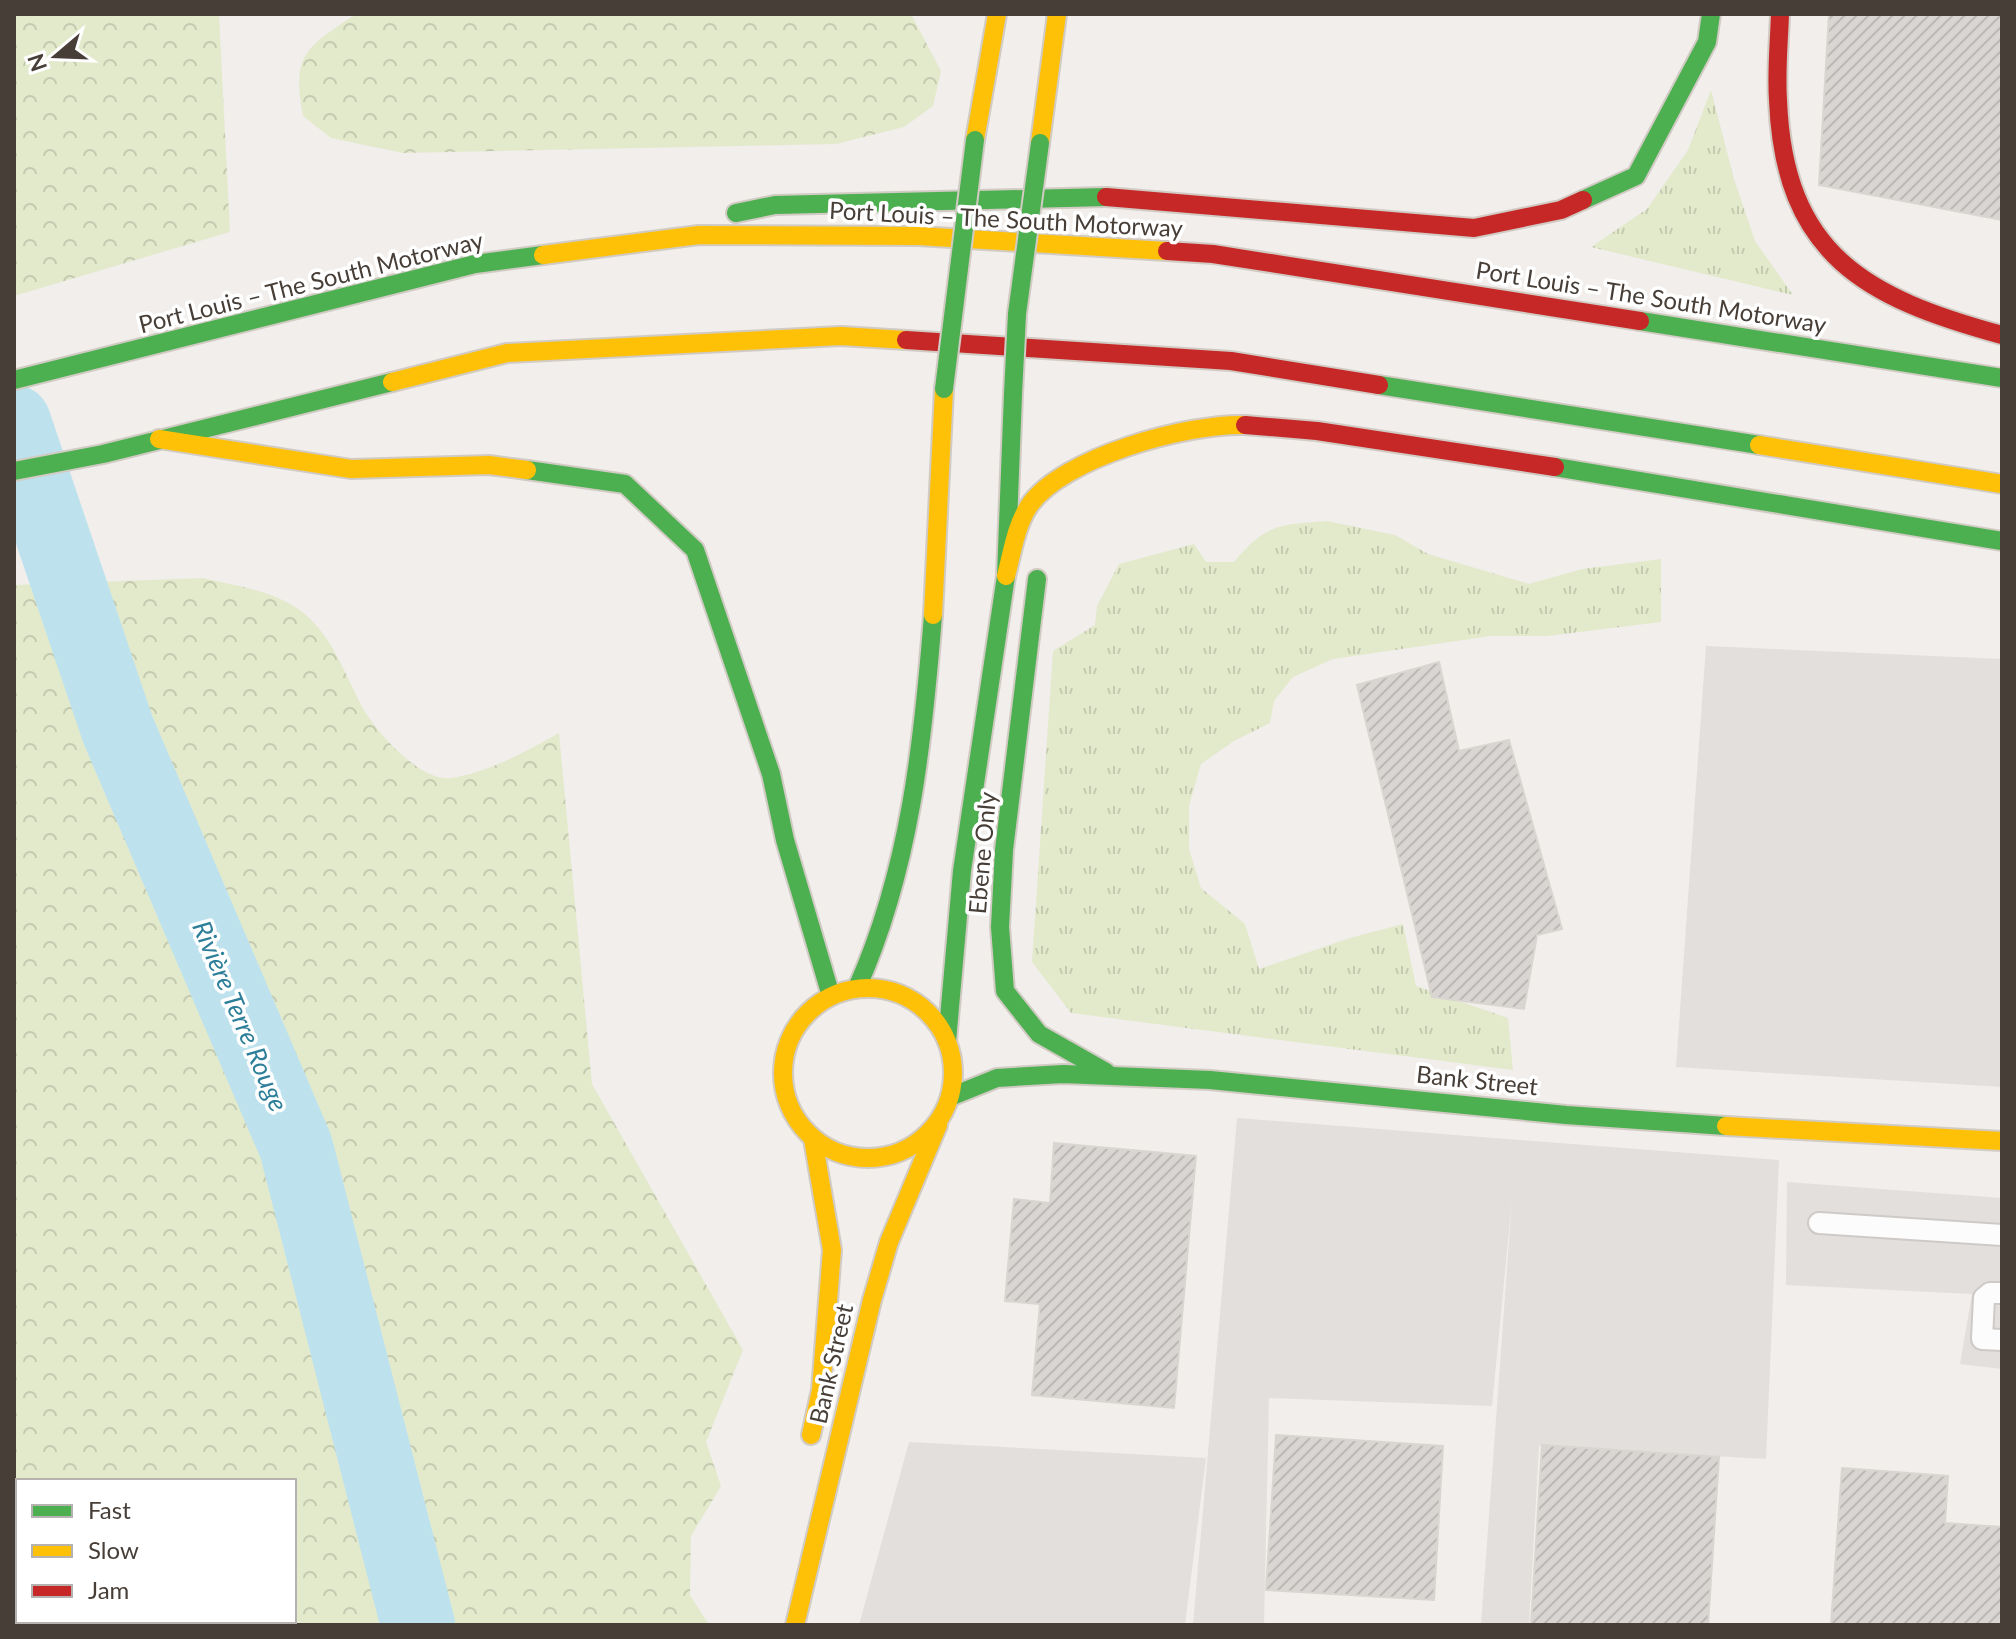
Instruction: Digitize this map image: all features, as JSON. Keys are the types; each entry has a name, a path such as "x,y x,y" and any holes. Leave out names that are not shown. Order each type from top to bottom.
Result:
{"main road":[{"path":"857,988 882,937 915,808 936,590 944,389 975,140 997,14"},
{"path":"948,1046 960,883 1006,576 1017,314 1057,14"},
{"path":"475,264 775,205 1102,197 1474,228 1561,210 1636,176 1707,42 1711,14"},
{"path":"1780,14 1779,122 1799,204 1821,244 1875,289 1959,324 2002,335"},
{"name":"Port Louis – The South Motorway","path":"14,380 475,264 699,235 918,236 1213,254 2002,378"},
{"path":"14,471 103,454 507,353 841,336 1231,361 2002,484"},
{"path":"1006,576 1029,504 1084,465 1188,429 1245,424 1473,453 1874,524 2002,541"},
{"path":"159,439 351,469 489,465 625,484 695,550 771,774 785,840 831,996"},
{"path":"1060,497 1065,485 1084,465"},
{"name":"Ebene Only","path":"1042,556 1004,850 1000,927 1005,991 1039,1034 1113,1076"},
{"path":"857,988 885,990 911,1000 933,1018 948,1046 954,1069 950,1097 939,1122 919,1142 893,1155 866,1159 838,1154 813,1139 794,1117 784,1090 783,1062 791,1035 808,1012 831,996 857,988"},
{"path":"948,1046 982,1058 1113,1076"},
{"name":"Bank Street","path":"950,1097 997,1078 1063,1074 1210,1080 1527,1112 1716,1126 2002,1141"},
{"name":"Bank Street","path":"795,1625 872,1300 889,1242 939,1122"},
{"path":"807,1451 821,1390 832,1250 813,1139"}],"lane":[{"path":"1819,1223 2002,1235"},
{"path":"2002,1293 1990,1293 1984,1298 1982,1335 1982,1339 2002,1340"}],"green space":[{"path":"14,14 219,14 230,232 14,296"},
{"path":"356,14 911,14 941,71 933,106 904,127 836,144 403,153 331,138 303,116 299,78 307,54 325,35"},
{"path":"1711,90 1734,179 1755,241 1793,295 1591,247 1647,209 1688,150"},
{"path":"1327,521 1395,535 1428,554 1529,584 1582,569 1661,559 1661,622 1547,636 1491,636 1333,659 1293,677 1274,701 1270,723 1234,741 1201,764 1189,806 1189,849 1201,888 1245,924 1259,969 1350,938 1403,924 1416,986 1508,1018 1513,1070 1071,1013 1032,962 1053,651 1095,625 1097,606 1119,564 1194,544 1206,562 1234,562 1255,540 1274,529"},
{"path":"203,578 257,590 283,600 306,615 337,656 375,726 399,752 426,772 452,778 466,775 521,754 559,733 592,1084 743,1350 706,1442 721,1486 691,1536 690,1595 709,1625 14,1625 14,585"}],"shaded area":[{"path":"1706,646 2002,659 2002,1087 1676,1067"},
{"path":"1237,1118 1779,1160 1766,1459 1539,1446 1529,1625 1481,1625 1512,1200 1492,1406 1269,1398 1264,1625 1193,1625"},
{"path":"1787,1182 2002,1198 2002,1369 1960,1364 1972,1294 1786,1285"},
{"path":"909,1442 1206,1458 1185,1625 859,1625"}],"building":[{"path":"1829,14 2002,14 2002,220 1819,185"},
{"path":"1439,662 1459,751 1509,740 1562,929 1537,935 1524,1009 1432,997 1357,685"},
{"path":"1054,1143 1196,1156 1174,1408 1032,1395 1040,1304 1005,1301 1014,1199 1050,1203"},
{"path":"1276,1435 1443,1446 1434,1600 1266,1590"},
{"path":"1542,1445 1719,1457 1708,1625 1531,1625"},
{"path":"1842,1468 1948,1476 1945,1523 2002,1527 2002,1625 1831,1625"}],"waterway":[{"name":"Rivière Terre Rouge","path":"14,422 118,730 296,1147 418,1625"}],"traffic: fast":[{"path":"1583,200 1636,176 1707,42 1711,14"},
{"path":"944,389 975,140"},
{"path":"1013,394 1017,314 1040,143"},
{"path":"736,213 775,205 1106,197"},
{"path":"14,380 475,264 543,255"},
{"path":"1640,321 2002,378"},
{"path":"14,471 103,454 392,382"},
{"path":"1379,385 1759,445"},
{"path":"947,1041 962,871 1006,576 1013,394"},
{"path":"1555,467 2002,541"},
{"path":"527,470 625,484 695,550 771,774 785,840 831,996"},
{"path":"1037,579 1004,850 1000,927 1005,991 1039,1034 1106,1072"},
{"path":"857,988 890,898 902,851 919,758 933,615"},
{"path":"950,1097 997,1078 1063,1074 1210,1080 1566,1115 1726,1126"}],"traffic: slow":[{"path":"975,140 997,14"},
{"path":"1040,143 1057,14"},
{"path":"543,255 699,235 918,236 1167,251"},
{"path":"392,382 507,353 841,336 906,340"},
{"path":"933,615 944,389"},
{"path":"1006,576 1018,530 1029,506 1045,488 1069,472 1128,446 1161,437 1192,430 1245,425"},
{"path":"159,439 351,469 489,465 527,470"},
{"path":"1759,445 2002,484"},
{"path":"868,988 900,995 928,1013 946,1041 953,1073 946,1105 928,1133 900,1151 868,1158 836,1151 808,1133 790,1105 783,1073 790,1041 808,1013 836,995 868,988"},
{"path":"795,1625 872,1300 889,1242 938,1125"},
{"path":"1726,1126 2002,1141"},
{"path":"811,1435 821,1390 832,1250 813,1139"}],"traffic: jam":[{"path":"1780,14 1777,89 1784,153 1796,197 1816,233 1841,262 1873,285 1910,304 2002,335"},
{"path":"1106,197 1474,228 1561,210 1583,200"},
{"path":"1167,251 1213,254 1640,321"},
{"path":"906,340 1231,361 1379,385"},
{"path":"1245,425 1317,431 1555,467"}]}
